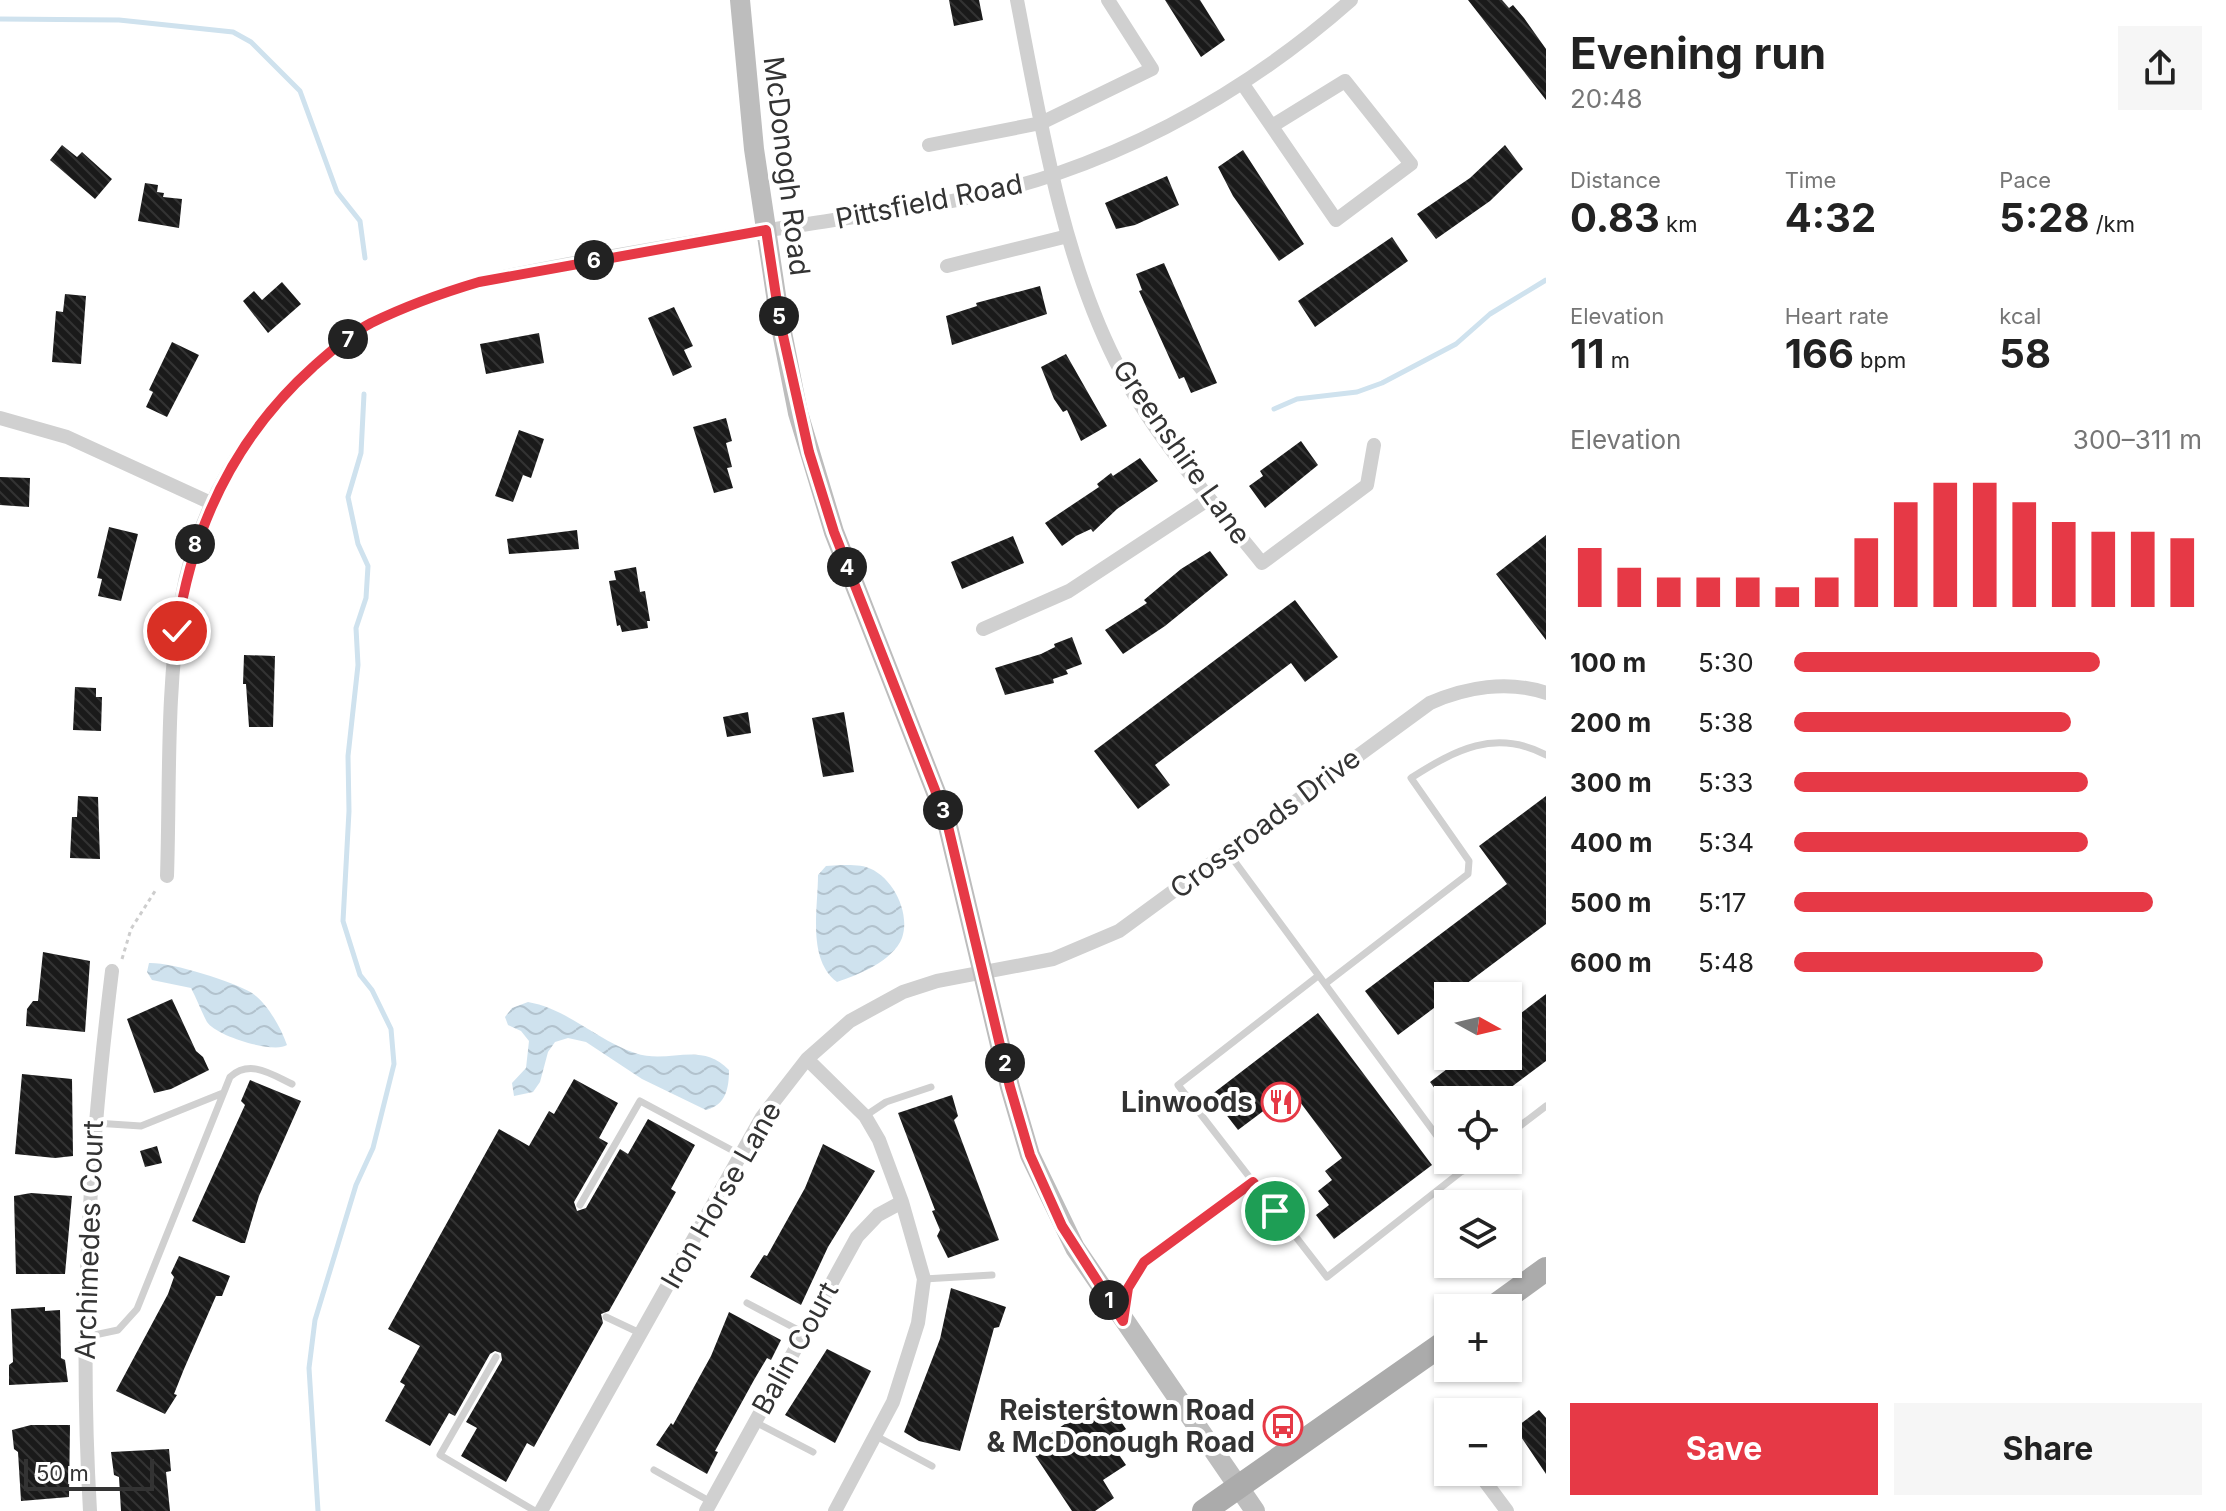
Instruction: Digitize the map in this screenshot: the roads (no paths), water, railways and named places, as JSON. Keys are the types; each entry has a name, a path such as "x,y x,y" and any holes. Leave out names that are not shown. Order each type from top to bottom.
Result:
{"main road":[{"name":"McDonogh Road","path":"740,0 766,230 789,369 820,490 946,818 1010,1087 1035,1167 1062,1226 1123,1321 1255,1511"},
{"path":"1511,1294 1546,1269"},
{"path":"1204,1511 1434,1350"}],"street":[{"name":"Greenshire Lane","path":"1017,0 1041,123 1068,236 1084,285 1117,363 1209,499 1262,563 1367,485 1374,445"},
{"path":"929,145 1041,123 1152,69 1108,0"},
{"name":"Pittsfield Road","path":"167,876 177,631 189,565 211,503 256,428 283,394 369,324 444,292 479,282 766,230 967,198 1055,174 1158,132 1202,110 1305,40 1351,0"},
{"path":"1242,83 1336,220 1411,164 1345,81 1272,126"},
{"path":"947,266 1068,236"},
{"path":"0,418 78,441 211,503"},
{"path":"983,629 1069,591 1124,559 1209,499"},
{"name":"Crossroads Drive","path":"985,972 1053,959 1098,942 1141,917 1430,703 1480,688 1503,686 1546,693"},
{"name":"Archimedes Court","path":"90,1511 83,1337 93,1123 112,971"},
{"name":"Iron Horse Lane","path":"538,1511 642,1334 762,1117 807,1059 850,1021 874,1006 937,981 985,972"},
{"path":"807,1059 865,1116 879,1140 902,1202 924,1279 918,1323 893,1402 835,1511"},
{"name":"Balin Court","path":"708,1507 866,1224 902,1202"},
{"path":"1488,1486 1507,1511"}],"lane":[{"path":"1325,984 1468,874 1469,861 1411,778 1456,750 1478,743 1517,744 1546,755"},
{"path":"1227,851 1434,1132"},
{"path":"1318,976 1178,1085 1327,1277 1459,1174"},
{"path":"83,1337 118,1330 137,1309 230,1077 238,1069 248,1067 292,1084"},
{"path":"865,1116 886,1102 931,1087"},
{"path":"93,1123 141,1126 223,1093"},
{"path":"580,1205 640,1101 741,1155"},
{"path":"1522,1124 1546,1106"},
{"path":"1123,1321 1128,1288 1144,1262 1253,1182"},
{"path":"924,1279 992,1275"},
{"path":"747,1303 804,1333"},
{"path":"606,1317 642,1334"},
{"path":"496,1357 440,1455 538,1511"},
{"path":"755,1422 813,1452"},
{"path":"876,1436 932,1466"},
{"path":"654,1470 708,1507"}],"water":[{"path":"826,866 866,867 884,878 901,906 904,928 902,938 891,954 864,971 837,982 821,960 816,918 818,875"},
{"path":"149,963 201,973 252,993 273,1017 287,1045 258,1045 221,1033 207,1022 191,988 152,980 147,972"},
{"path":"528,1002 556,1011 607,1041 635,1053 648,1056 707,1056 718,1061 729,1070 725,1095 713,1108 706,1110 642,1079 586,1042 568,1038 555,1042 548,1052 540,1082 533,1092 514,1096 512,1083 526,1068 529,1041 521,1031 508,1025 505,1017 512,1008"}],"waterway":[{"path":"0,19 119,20 233,32 251,42 300,91 337,192 360,221 365,258"},
{"path":"1274,409 1297,399 1357,392 1382,383 1456,344 1490,314 1546,280"},
{"path":"318,1511 309,1368 315,1320 356,1185 373,1148 394,1064 391,1029 372,990 360,975 343,921 349,811 348,756 358,665 356,628 366,598 368,566 358,544 348,497 361,453 364,394"}],"place":[{"name":"Linwoods","path":"1281,1102"},
{"name":"Reisterstown Road & McDonough Road","path":"1283,1426"}]}
